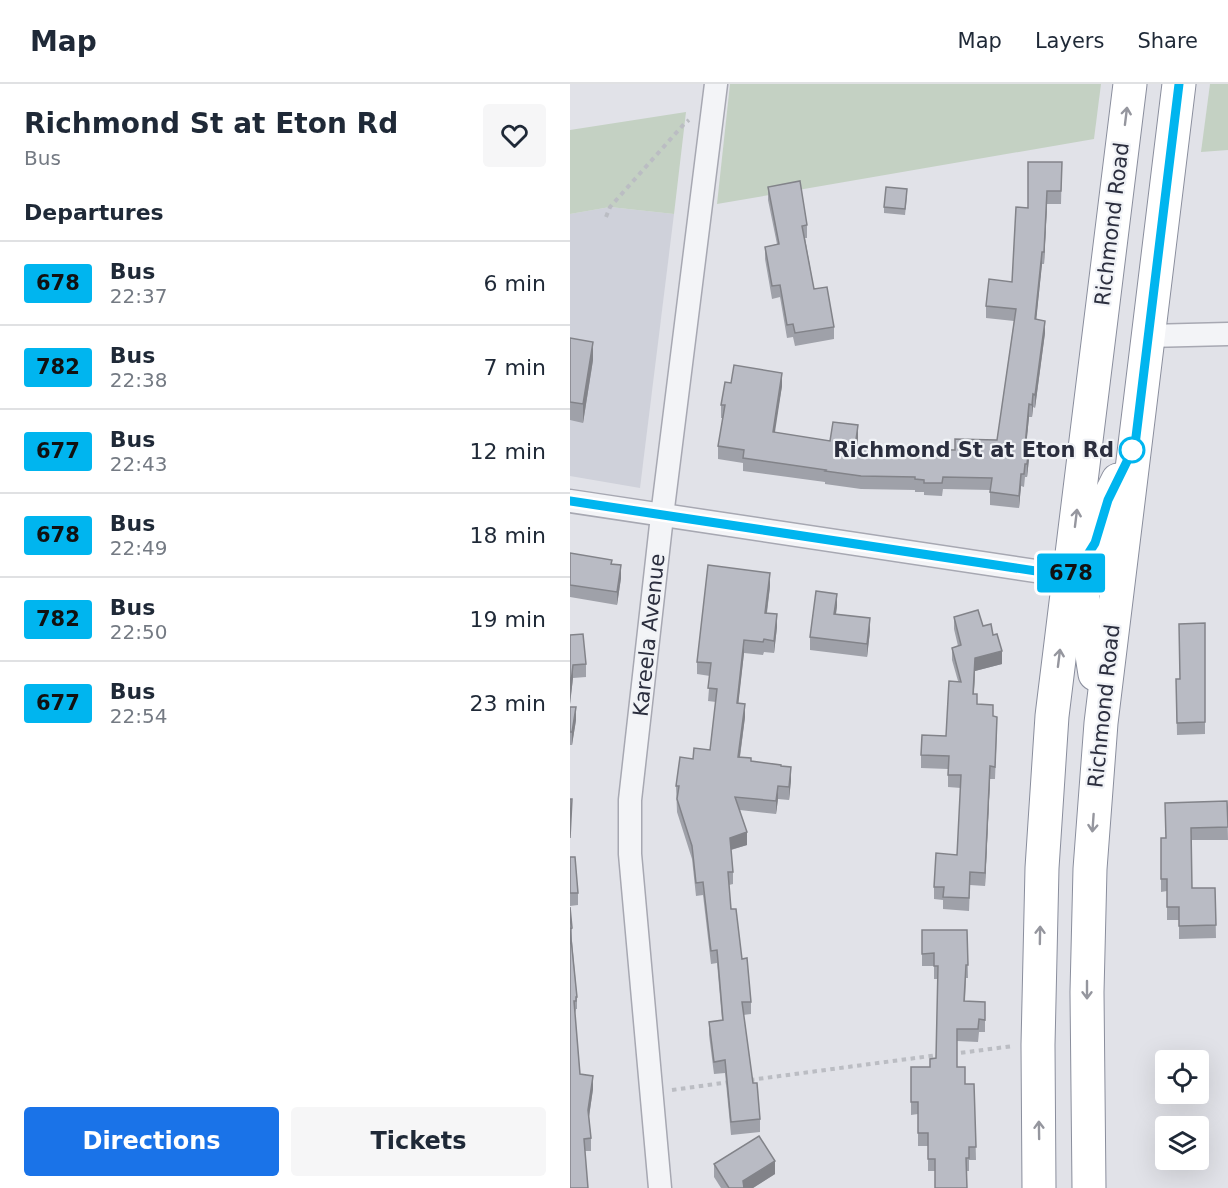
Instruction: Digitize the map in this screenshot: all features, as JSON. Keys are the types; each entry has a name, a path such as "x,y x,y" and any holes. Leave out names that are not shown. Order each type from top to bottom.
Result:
{"highway":[{"name":"Richmond Road","path":"1039,1188 1038,1045 1042,868 1052,716 1130,84"},
{"name":"Richmond Road","path":"1089,1188 1087,992 1089,869 1101,723 1179,84"},
{"path":"1101,723 1083,598 1069,576 1085,559 1095,543 1108,500 1135,445"}],"street":[{"name":"Kareela Avenue","path":"660,1188 630,854 630,800 662,516 716,84"},
{"path":"1148,336 1228,334"},
{"path":"570,501 1069,576"}],"path":[{"path":"606,217 610,207 684,124 692,118"},
{"path":"743,1081 1013,1046"},
{"path":"651,1093 731,1082"}],"shaded area":[{"path":"610,207 674,214 640,488 570,476 570,214"}],"green space":[{"path":"730,84 1101,84 1094,139 717,204"},
{"path":"1210,84 1228,84 1228,150 1201,152"},
{"path":"686,112 674,214 610,207 570,214 570,130"}],"building":[{"path":"1028,162 1062,162 1061,191 1047,191 1044,252 1042,252 1035,319 1045,321 1035,395 1033,394 1032,405 1029,404 1025,446 1029,446 1027,464 1025,464 1024,474 1021,474 1019,496 990,492 992,478 943,477 942,483 924,483 924,480 915,479 915,477 861,476 743,458 744,450 718,446 725,405 721,405 725,382 731,383 734,365 782,373 773,432 830,441 833,422 858,425 855,447 894,452 894,449 955,450 955,439 997,440 1016,309 986,306 989,279 1012,282 1016,207 1028,208"},
{"path":"800,181 807,225 802,226 814,289 827,287 834,327 795,333 793,324 787,325 780,285 772,286 765,247 779,244 768,187"},
{"path":"886,187 907,189 905,209 884,207"},
{"path":"570,338 593,342 583,404 570,402"},
{"path":"570,553 612,560 611,564 621,565 617,592 570,585"},
{"path":"708,565 770,573 765,613 777,614 774,641 744,640 737,703 745,704 738,757 791,767 789,787 778,786 776,801 735,797 747,832 730,838 733,872 728,872 731,909 736,909 742,959 747,958 751,1002 742,1002 753,1083 757,1083 760,1119 731,1122 725,1060 714,1062 709,1022 723,1020 717,950 711,951 703,882 696,883 692,846 677,799 679,786 676,786 680,757 693,759 694,748 710,750 717,689 708,688 711,663 697,662"},
{"path":"816,591 837,594 834,614 870,618 867,644 810,637"},
{"path":"978,610 983,626 991,624 993,635 997,634 1002,651 975,658 973,694 977,694 977,704 993,705 993,716 997,717 995,767 990,766 985,873 970,872 969,898 943,897 944,887 934,887 936,853 957,855 961,775 948,775 949,756 921,755 922,735 946,736 949,681 961,682 952,648 961,645 954,617"},
{"path":"1205,623 1205,722 1177,723 1176,679 1180,679 1179,624"},
{"path":"583,634 586,664 573,665 570,691 570,635"},
{"path":"570,707 576,707 572,732 570,732"},
{"path":"570,799 572,799 570,838"},
{"path":"1227,801 1228,827 1191,828 1192,888 1215,888 1216,925 1179,926 1179,907 1167,907 1167,879 1161,879 1161,838 1166,838 1165,803"},
{"path":"570,857 575,857 578,893 570,893"},
{"path":"570,929 577,997 574,1001 580,1074 593,1076 588,1110 591,1138 584,1139 588,1188 570,1188"},
{"path":"922,930 967,930 968,965 966,965 964,1001 985,1002 985,1020 979,1019 978,1029 957,1029 957,1067 965,1067 965,1084 974,1084 976,1147 969,1147 969,1158 966,1158 967,1188 935,1188 935,1159 928,1159 928,1133 918,1133 918,1102 911,1102 911,1067 930,1067 930,1059 936,1058 938,966 934,966 934,953 922,954"},
{"path":"759,1136 775,1161 743,1181 744,1188 729,1188 714,1164"}],"bus line":[{"name":"678","path":"570,501 1069,576 1085,559 1095,543 1108,500 1135,445 1179,84"}],"place":[{"name":"Richmond St at Eton Rd","path":"1132,450"}]}
